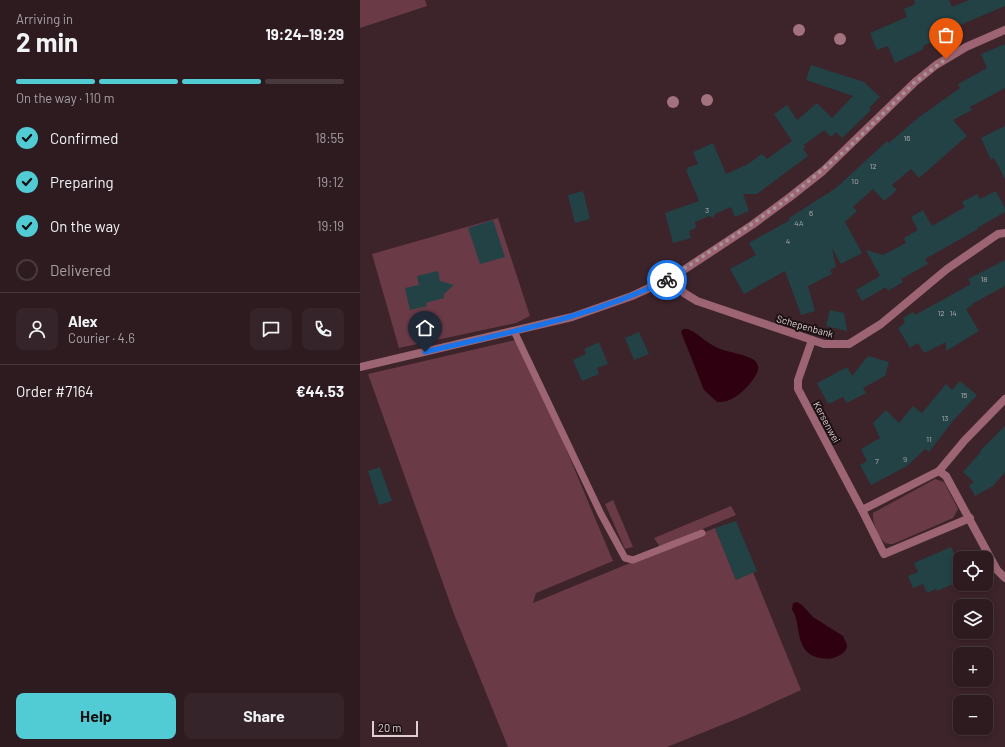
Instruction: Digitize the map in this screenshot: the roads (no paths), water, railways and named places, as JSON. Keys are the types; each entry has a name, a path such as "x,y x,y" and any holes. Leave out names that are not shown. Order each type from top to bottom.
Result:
{"street":[{"path":"360,367 514,331 591,311 632,296 673,277 752,224 823,171 915,82 936,65 966,47 1005,30"},
{"name":"Schepenbank","path":"673,277 684,293 692,299 812,340 832,345 852,343 881,324 947,269 998,234 1005,233"},
{"name":"Kersenwei","path":"812,340 798,380 798,389 884,554 970,518"},
{"path":"862,510 939,471 965,440 1005,399"},
{"path":"939,471 946,476 998,570 1005,578"}],"lane":[{"path":"514,331 601,514 625,558 633,560 702,533"}]}
